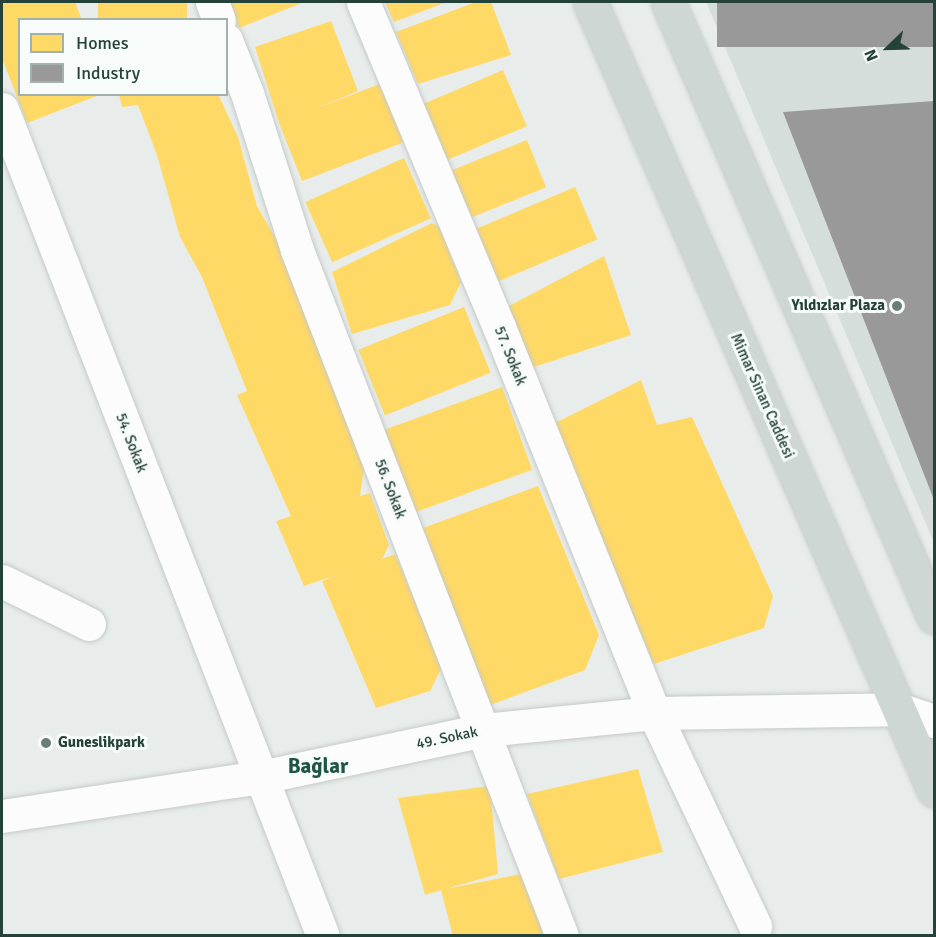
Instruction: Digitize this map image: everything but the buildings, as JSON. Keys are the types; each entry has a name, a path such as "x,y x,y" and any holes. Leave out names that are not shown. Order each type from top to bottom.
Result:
{"main road":[{"name":"Mimar Sinan Caddesi","path":"590,2 934,790"},
{"path":"668,2 934,617"}],"street":[{"path":"212,2 218,18"},
{"name":"57. Sokak","path":"363,2 503,338 654,713 755,926"},
{"name":"56. Sokak","path":"228,45 247,93 297,250 562,936"},
{"name":"54. Sokak","path":"2,109 323,936"},
{"path":"2,581 89,624"},
{"name":"49. Sokak","path":"2,816 261,777 484,730 654,713 899,709 934,721"}],"shaded area":[{"path":"706,2 934,2 934,543"}],"place":[{"name":"Yıldızlar Plaza","path":"897,306"},
{"name":"Guneslikpark","path":"46,743"}],"district":[{"name":"Bağlar","path":"318,766"}]}
